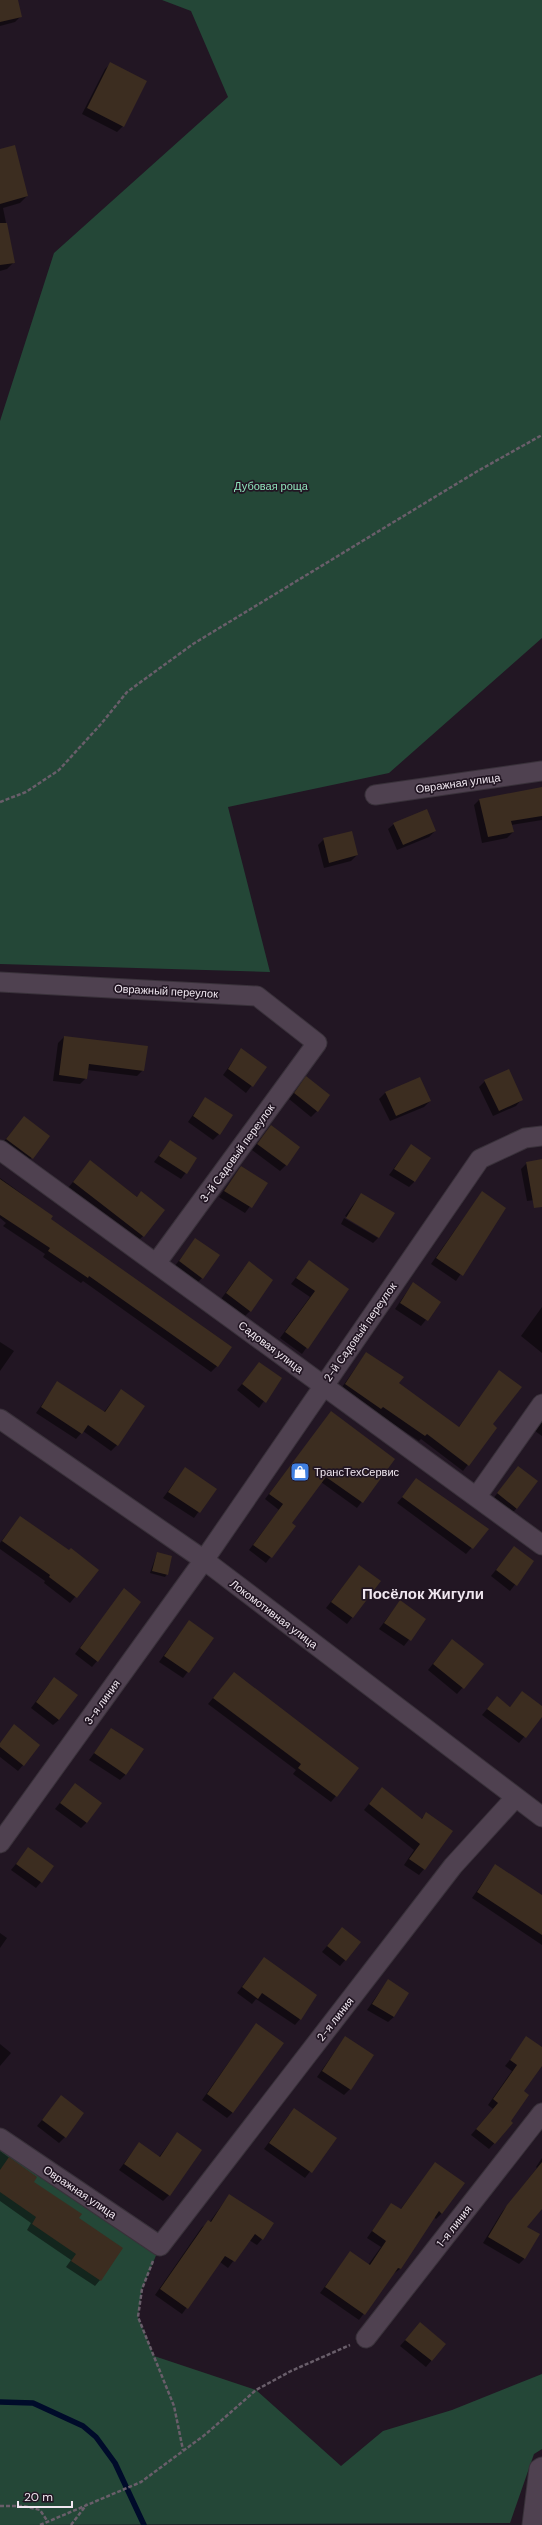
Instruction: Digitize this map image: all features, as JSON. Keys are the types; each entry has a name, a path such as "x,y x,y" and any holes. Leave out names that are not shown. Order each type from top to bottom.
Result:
{"street":[{"name":"Овражная улица","path":"375,795 542,771"},
{"name":"Овражный переулок","path":"0,982 257,996 317,1043"},
{"name":"3-й Садовый переулок","path":"157,1262 317,1043"},
{"name":"2-й Садовый переулок","path":"204,1560 480,1159 526,1138 542,1136"},
{"name":"Садовая улица","path":"0,1150 157,1262 323,1386 542,1544"},
{"path":"476,1496 542,1404"},
{"name":"Локомотивная улица","path":"0,1419 204,1560 515,1798 542,1817"},
{"name":"3-я линия","path":"0,1844 204,1560"},
{"name":"2-я линия","path":"160,2246 453,1866 515,1798"},
{"name":"1-я линия","path":"366,2338 542,2113"},
{"name":"Овражная улица","path":"0,2138 160,2246"},
{"path":"532,2525 541,2468"}],"path":[{"path":"0,802 26,792 59,770 101,724 127,692 193,644 456,484 542,435"},
{"path":"160,2246 142,2289 138,2317 174,2406 183,2450"},
{"path":"40,2525 141,2482 206,2434 256,2390 291,2371 366,2338"},
{"path":"71,2525 88,2504"},
{"path":"0,2506 24,2506 40,2510 48,2522"}],"green space":[{"name":"Дубовая роща","path":"162,0 542,0 542,638 389,773 228,807 270,972 0,964 0,421 54,253 228,97 191,11"},
{"path":"0,2138 160,2246 142,2289 138,2317 154,2356 256,2390 341,2466 383,2431 452,2410 542,2374 542,2449 534,2454 510,2523 0,2525"}],"building":[{"path":"0,0 18,0 22,17 0,22"},
{"path":"110,62 147,81 124,127 87,108"},
{"path":"15,145 28,196 0,204 0,149"},
{"path":"0,223 7,223 15,263 0,265"},
{"path":"542,787 542,816 511,821 514,832 488,837 479,799"},
{"path":"427,809 436,831 403,845 393,823"},
{"path":"352,831 358,855 329,863 323,838"},
{"path":"64,1036 148,1046 144,1071 89,1064 87,1079 59,1075"},
{"path":"241,1048 267,1067 253,1087 228,1069"},
{"path":"509,1069 523,1100 499,1111 484,1080"},
{"path":"306,1076 330,1095 318,1112 294,1093"},
{"path":"420,1077 431,1101 396,1116 385,1092"},
{"path":"205,1097 233,1115 220,1135 193,1116"},
{"path":"24,1116 50,1136 33,1159 6,1139"},
{"path":"271,1125 300,1147 287,1166 257,1144"},
{"path":"170,1140 197,1158 187,1174 159,1156"},
{"path":"411,1144 431,1158 415,1182 394,1169"},
{"path":"542,1159 542,1207 534,1208 526,1162"},
{"path":"90,1160 137,1197 141,1191 165,1210 144,1237 73,1182"},
{"path":"241,1166 268,1183 252,1208 224,1191"},
{"path":"0,1179 53,1216 51,1219 232,1347 218,1367 89,1276 88,1278 48,1251 50,1248 0,1215"},
{"path":"482,1191 506,1208 463,1276 436,1258"},
{"path":"361,1193 395,1213 379,1238 346,1218"},
{"path":"195,1238 220,1255 203,1279 179,1261"},
{"path":"309,1260 349,1289 308,1349 285,1332 315,1291 296,1278"},
{"path":"249,1261 273,1280 251,1312 226,1293"},
{"path":"413,1282 441,1302 428,1321 400,1303"},
{"path":"366,1352 404,1377 399,1383 459,1427 499,1370 522,1387 493,1424 497,1428 469,1466 427,1434 425,1436 383,1407 381,1409 345,1384"},
{"path":"259,1362 282,1378 266,1403 242,1384"},
{"path":"57,1381 105,1412 121,1389 145,1406 118,1446 88,1425 82,1434 41,1407"},
{"path":"331,1411 395,1459 363,1503 326,1477 292,1523 296,1526 272,1558 253,1545 283,1504 269,1494"},
{"path":"518,1466 538,1481 517,1509 497,1493"},
{"path":"185,1467 217,1489 200,1513 168,1492"},
{"path":"416,1478 489,1529 473,1549 402,1497"},
{"path":"20,1516 69,1550 71,1548 99,1570 77,1598 49,1577 50,1575 2,1541"},
{"path":"514,1546 534,1561 517,1586 496,1570"},
{"path":"157,1552 172,1556 168,1575 152,1571"},
{"path":"359,1565 381,1581 353,1618 331,1602"},
{"path":"124,1588 141,1602 98,1662 80,1648"},
{"path":"400,1600 426,1619 411,1641 384,1623"},
{"path":"189,1620 214,1638 189,1673 164,1656"},
{"path":"452,1639 484,1664 464,1689 433,1664"},
{"path":"234,1672 359,1768 337,1797 298,1768 301,1764 213,1698"},
{"path":"54,1677 78,1695 59,1720 36,1702"},
{"path":"522,1691 542,1706 542,1717 526,1738 487,1709 497,1696 510,1707"},
{"path":"14,1724 40,1745 24,1766 0,1747 0,1743"},
{"path":"111,1728 144,1749 126,1775 94,1753"},
{"path":"75,1783 102,1803 87,1823 60,1803"},
{"path":"382,1787 422,1819 426,1812 453,1831 425,1870 409,1859 420,1844 369,1804"},
{"path":"28,1847 54,1866 42,1883 16,1864"},
{"path":"495,1864 542,1895 542,1935 477,1892"},
{"path":"342,1927 361,1942 346,1961 327,1946"},
{"path":"264,1957 317,1995 301,2020 262,1993 258,1999 242,1987"},
{"path":"388,1979 409,1993 394,2017 372,2004"},
{"path":"256,2023 284,2043 233,2113 207,2094"},
{"path":"345,2036 374,2055 351,2090 322,2071"},
{"path":"526,2036 542,2047 542,2066 524,2091 529,2095 511,2121 513,2123 495,2144 476,2129 498,2103 493,2099 517,2065 510,2060"},
{"path":"61,2095 84,2113 66,2138 42,2120"},
{"path":"294,2108 337,2138 312,2173 269,2143"},
{"path":"177,2132 202,2150 170,2196 124,2164 139,2142 160,2157"},
{"path":"9,2157 37,2177 34,2182 82,2214 79,2218 123,2248 101,2281 71,2261 76,2254 32,2224 36,2217 0,2192 0,2170"},
{"path":"435,2162 465,2183 442,2214 439,2211 401,2269 398,2268 365,2315 325,2287 350,2251 370,2265 386,2241 372,2231 391,2203 401,2209"},
{"path":"542,2162 542,2209 527,2227 540,2234 525,2259 488,2237 507,2205"},
{"path":"229,2194 274,2223 263,2240 255,2234 235,2262 225,2256 188,2309 160,2289 208,2220 211,2222"},
{"path":"420,2322 446,2344 432,2361 405,2340"}],"waterway":[{"path":"0,2402 33,2403 83,2426 96,2437 115,2463 144,2525"}],"place":[{"name":"ТрансТехСервис","path":"300,1472"}],"district":[{"name":"Посёлок Жигули","path":"423,1594"}]}
